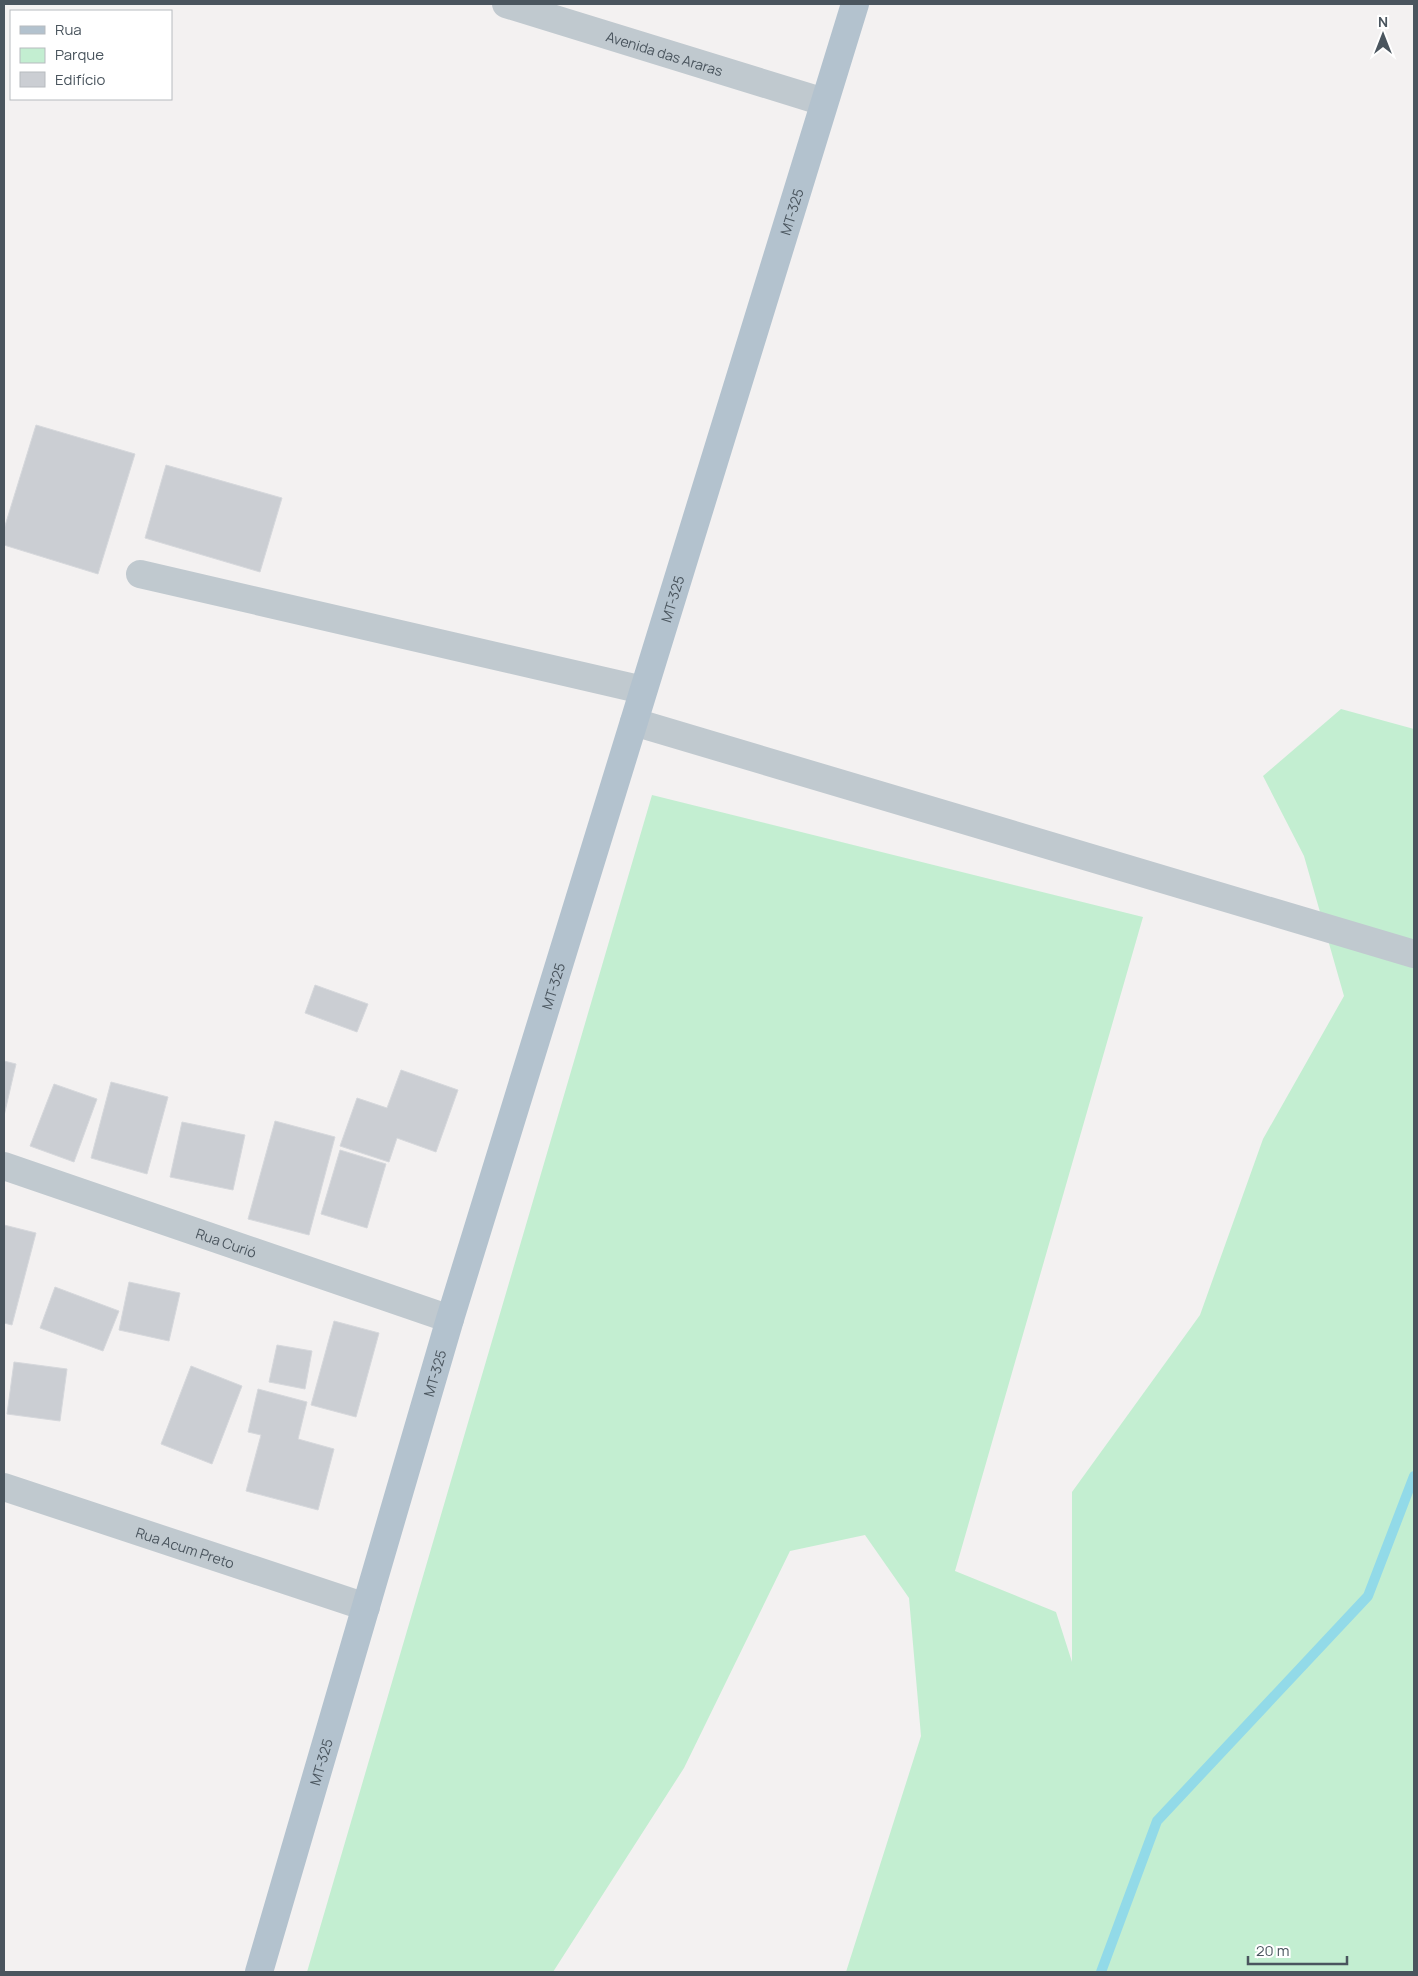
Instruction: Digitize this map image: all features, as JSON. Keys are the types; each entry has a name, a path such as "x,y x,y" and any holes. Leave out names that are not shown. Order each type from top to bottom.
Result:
{"main road":[{"name":"MT-325","path":"259,1972 450,1319 855,4"}],"street":[{"name":"Avenida das Araras","path":"506,4 824,102"},
{"path":"140,574 643,690"},
{"path":"634,722 1414,954"},
{"name":"Rua Curió","path":"4,1166 450,1319"},
{"name":"Rua Acum Preto","path":"4,1487 366,1607"}],"green space":[{"path":"1341,709 1414,729 1414,1972 846,1972 921,1736 909,1598 865,1535 790,1551 684,1768 553,1972 307,1972 652,795 1143,917 955,1571 1056,1612 1072,1662 1072,1492 1200,1315 1263,1139 1344,996 1304,856 1263,776"}],"building":[{"path":"36,425 135,454 98,574 4,545 4,529"},
{"path":"166,465 282,498 260,572 145,538"},
{"path":"315,985 368,1004 357,1032 305,1013"},
{"path":"4,1061 16,1064 4,1116"},
{"path":"401,1070 458,1090 436,1152 397,1138 389,1162 340,1146 357,1098 387,1108"},
{"path":"111,1082 168,1097 147,1174 91,1158"},
{"path":"54,1084 97,1099 74,1162 30,1146"},
{"path":"275,1121 335,1137 309,1235 248,1219"},
{"path":"182,1122 245,1135 233,1190 170,1177"},
{"path":"340,1150 386,1164 367,1228 321,1214"},
{"path":"4,1225 36,1233 12,1325 4,1323"},
{"path":"129,1282 180,1293 169,1341 119,1330"},
{"path":"55,1287 119,1311 103,1351 40,1328"},
{"path":"334,1321 379,1333 356,1417 311,1405"},
{"path":"277,1345 312,1351 305,1389 269,1382"},
{"path":"14,1362 67,1369 60,1421 7,1414"},
{"path":"191,1366 242,1386 212,1464 161,1444"},
{"path":"258,1389 307,1402 298,1439 334,1449 318,1510 246,1491 261,1435 248,1432"}],"waterway":[{"path":"1101,1972 1157,1821 1368,1596 1414,1476"}]}
